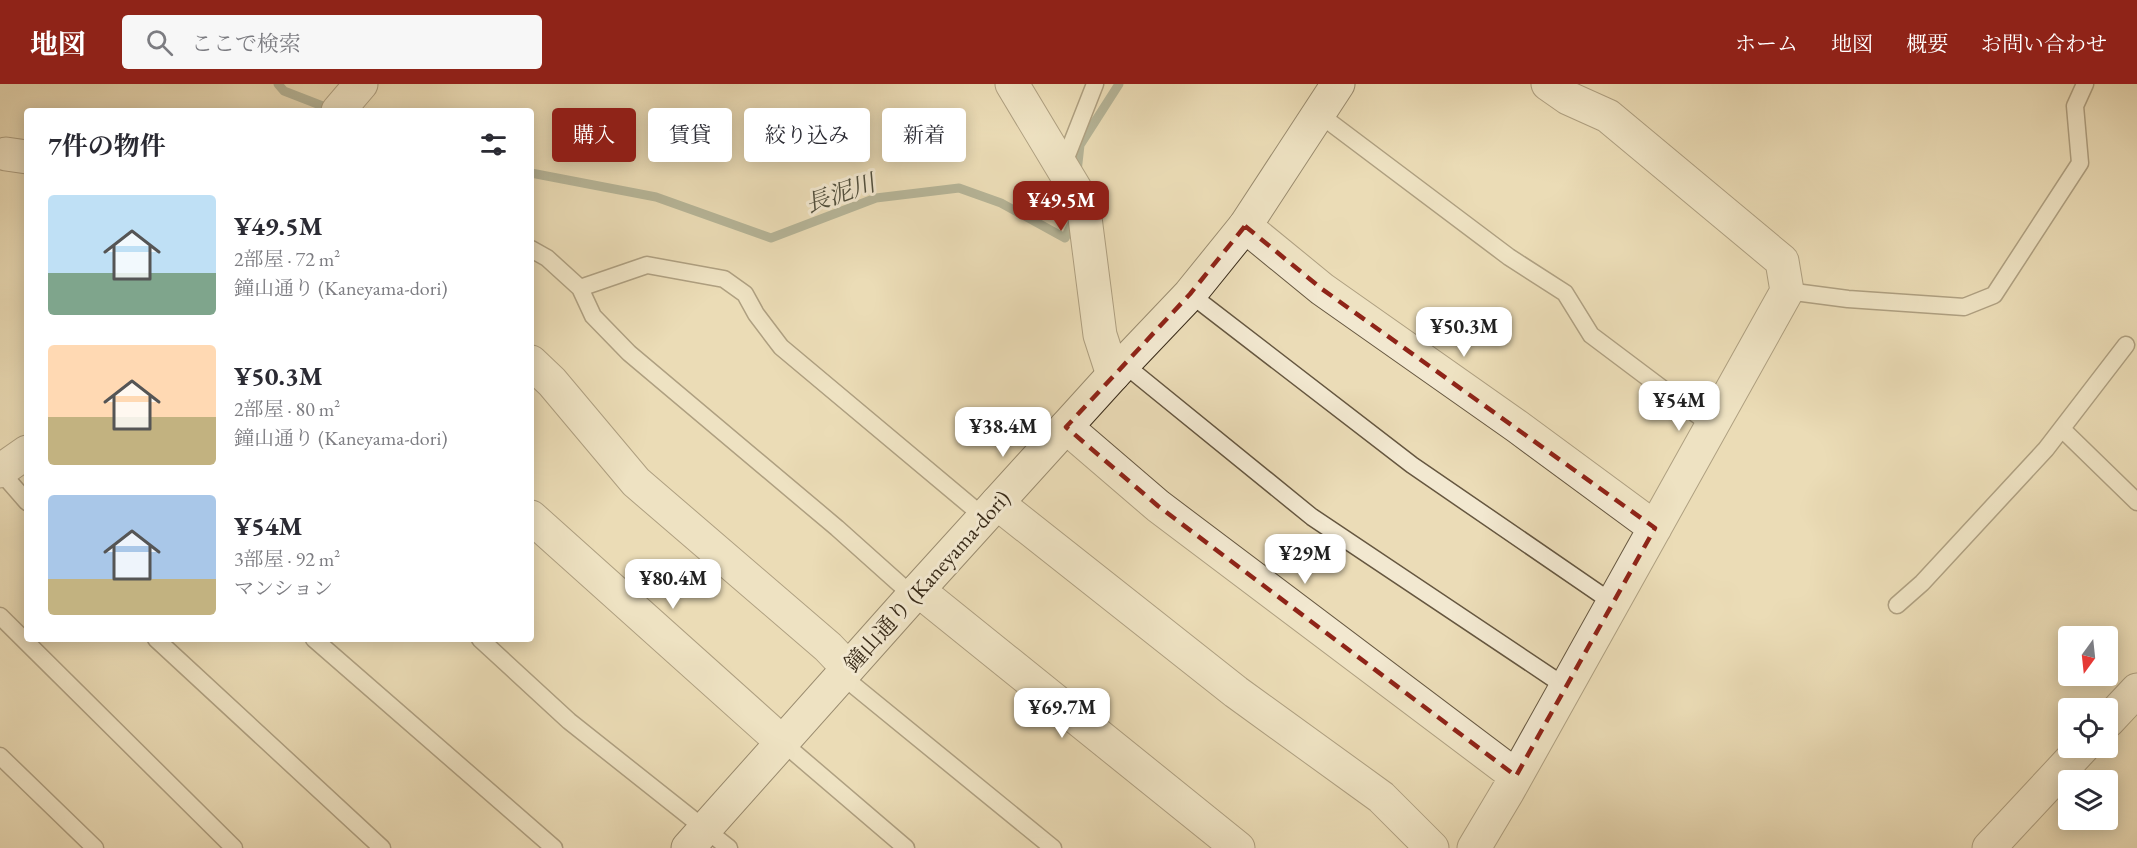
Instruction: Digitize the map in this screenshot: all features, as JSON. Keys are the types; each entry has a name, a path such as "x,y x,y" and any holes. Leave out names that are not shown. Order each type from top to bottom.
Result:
{"street":[{"path":"341,108 361,84"},
{"path":"1012,84 1083,202 1100,335 1119,370"},
{"name":"鐘山通り (Kaneyama-dori)","path":"708,841 782,742 844,671 1190,294 1245,226 1338,84"},
{"path":"1474,848 1516,777 1787,291 1782,261 1608,116 1568,98 1548,84"},
{"path":"1245,226 1322,288 1518,427 1655,528"},
{"path":"534,365 552,382 636,482 828,647 844,671"},
{"path":"1066,427 1158,506 1516,777"},
{"path":"0,471 24,454"},
{"path":"991,510 1380,797 1432,848"},
{"path":"534,520 782,742"},
{"path":"915,593 1238,848"},
{"path":"2118,710 2137,690"},
{"path":"1989,848 2073,758"}],"lane":[{"path":"1062,168 1095,84"},
{"path":"1787,291 1848,299 1964,307 1994,295 2080,163 2075,106 2085,84"},
{"path":"1319,114 1509,257 1565,293 1591,335 1712,426"},
{"path":"534,251 547,258 580,288 593,316 629,353 915,593"},
{"path":"580,288 647,265 724,279 745,294 756,314 781,347 991,510"},
{"path":"1190,294 1412,465 1613,603"},
{"path":"1897,605 1930,575 2046,449 2126,345"},
{"path":"1119,370 1312,517 1566,687"},
{"path":"2062,429 2137,502"},
{"path":"0,471 24,499"},
{"path":"0,616 24,640"},
{"path":"26,642 234,848"},
{"path":"159,642 382,848"},
{"path":"317,642 554,848"},
{"path":"483,642 569,721 708,841"},
{"path":"844,671 1053,848"},
{"path":"782,742 906,848"},
{"path":"0,756 95,848"}],"highlighted area":[{"path":"1245,226 1322,289 1655,528 1516,776 1158,506 1066,427 1190,294"}],"waterway":[{"name":"長泥川","path":"278,84 284,91 328,108"},
{"name":"長泥川","path":"1077,172 1080,145 1119,84"},
{"name":"長泥川","path":"534,174 656,197 771,238 876,198 959,188 1001,203 1065,238 1074,219"}]}
